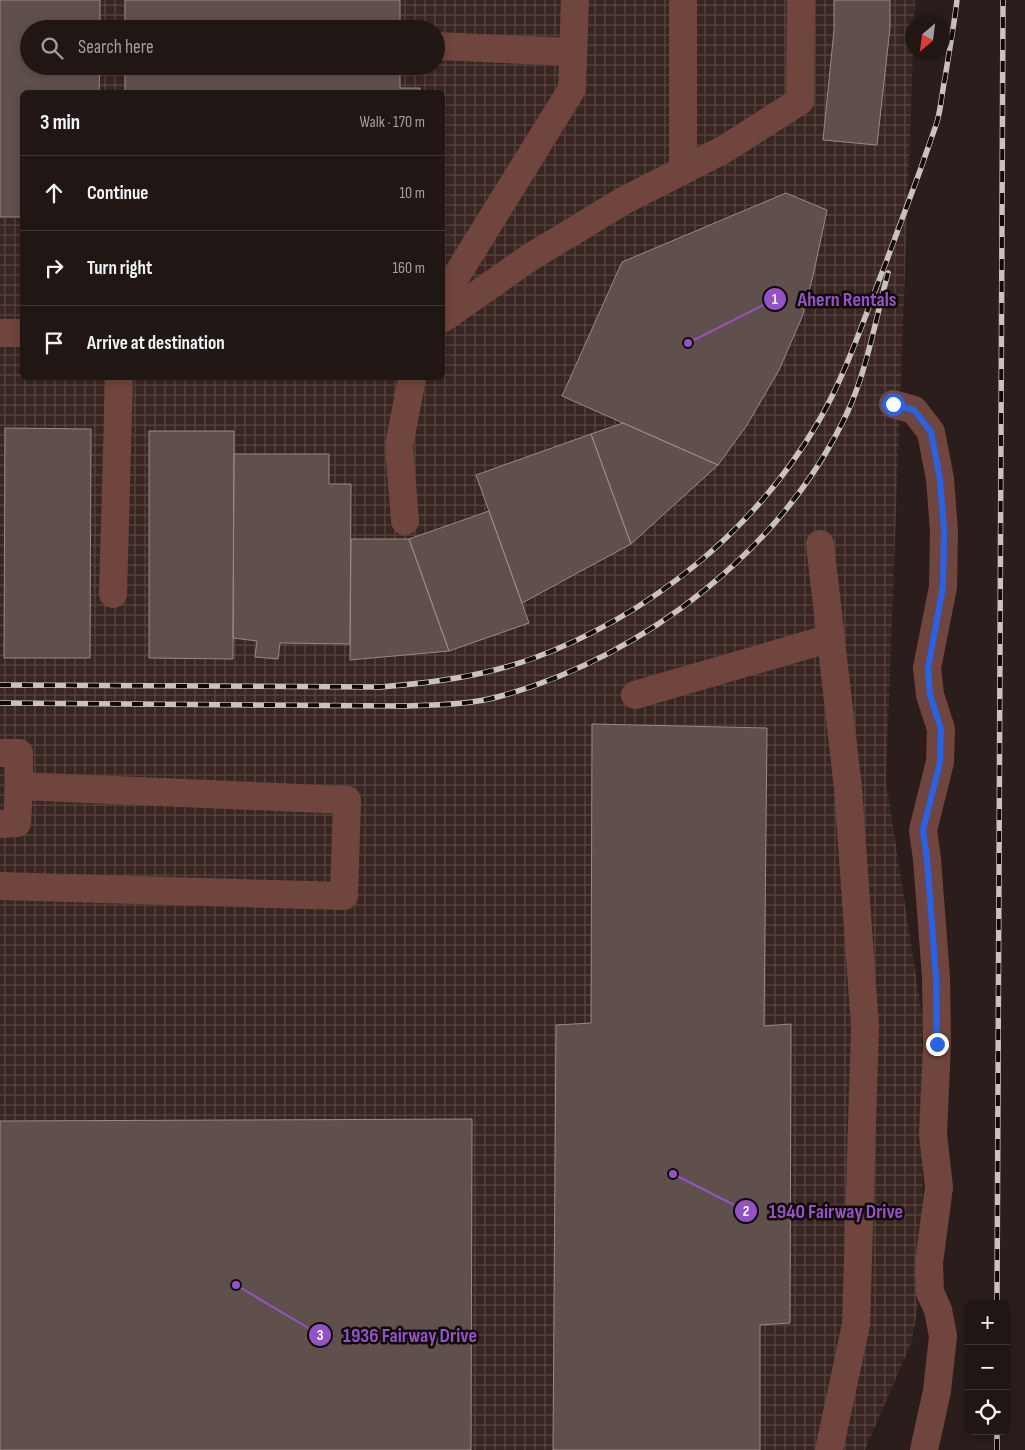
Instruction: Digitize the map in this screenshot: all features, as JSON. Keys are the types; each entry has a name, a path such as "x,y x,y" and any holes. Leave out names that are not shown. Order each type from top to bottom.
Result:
{"street":[{"path":"445,294 572,89 575,0"},
{"path":"683,0 683,170"},
{"path":"445,317 529,258 624,201 722,150 800,101 801,0"},
{"path":"445,46 573,52"},
{"path":"0,333 20,333"},
{"path":"113,594 119,380"},
{"path":"405,521 399,446 412,380"},
{"path":"893,404 914,410 931,432 940,479 944,531 943,587 928,668 930,695 941,729 940,762 923,830 936,977 937,1044 933,1134 939,1187 929,1263 930,1292 938,1310 943,1336 938,1392 924,1450"},
{"path":"820,544 848,788 865,1027 856,1325 829,1450"},
{"path":"635,695 831,638"},
{"path":"0,753 19,753 17,823 0,824"},
{"path":"0,886 344,896 347,800 19,786"}],"shaded area":[{"path":"0,0 915,0 914,15 905,15 905,60 913,60 886,781 922,1015 923,1276 912,1341 865,1450 0,1450"}],"building":[{"path":"0,0 100,0 100,20 20,20 20,75 100,75 99,90 20,90 20,217 0,217"},
{"path":"125,0 400,0 400,20 125,20"},
{"path":"834,0 890,0 890,28 877,145 823,140 834,30"},
{"path":"125,75 400,75 400,88 420,88 420,90 125,90"},
{"path":"786,193 827,210 813,276 802,317 779,370 747,425 718,465 562,396 622,262"},
{"path":"623,423 718,465 631,544 591,434"},
{"path":"5,428 91,429 90,658 4,658"},
{"path":"149,431 234,431 233,659 149,658"},
{"path":"591,434 631,544 522,603 476,475"},
{"path":"234,454 329,454 329,484 351,484 350,644 280,643 278,659 255,657 257,641 233,638"},
{"path":"489,511 529,623 449,651 409,539"},
{"path":"351,539 409,539 449,651 350,660"},
{"path":"592,724 767,728 764,1026 791,1024 790,1323 760,1325 760,1450 553,1450 556,1025 591,1023"},
{"path":"472,1119 471,1450 0,1450 0,1121"}],"railway":[{"path":"0,685 380,687 438,681 496,670 534,658 577,640 618,618 658,593 695,565 730,534 763,500 792,463 817,424 837,386 862,326 937,122 957,0"},
{"path":"997,1300 1003,0"},
{"path":"0,703 403,706 453,704 501,696 555,678 607,654 658,624 705,590 748,551 787,508 821,461 855,395 866,361 888,273"},
{"path":"997,1435 997,1450"}],"place":[{"name":"Ahern Rentals","path":"688,343"},
{"name":"1940 Fairway Drive","path":"673,1174"},
{"name":"1936 Fairway Drive","path":"236,1285"}],"route":[{"path":"893,404 914,410 931,432 940,479 944,531 943,587 928,668 930,695 941,729 940,762 923,830 936,977 937,1044"}]}
